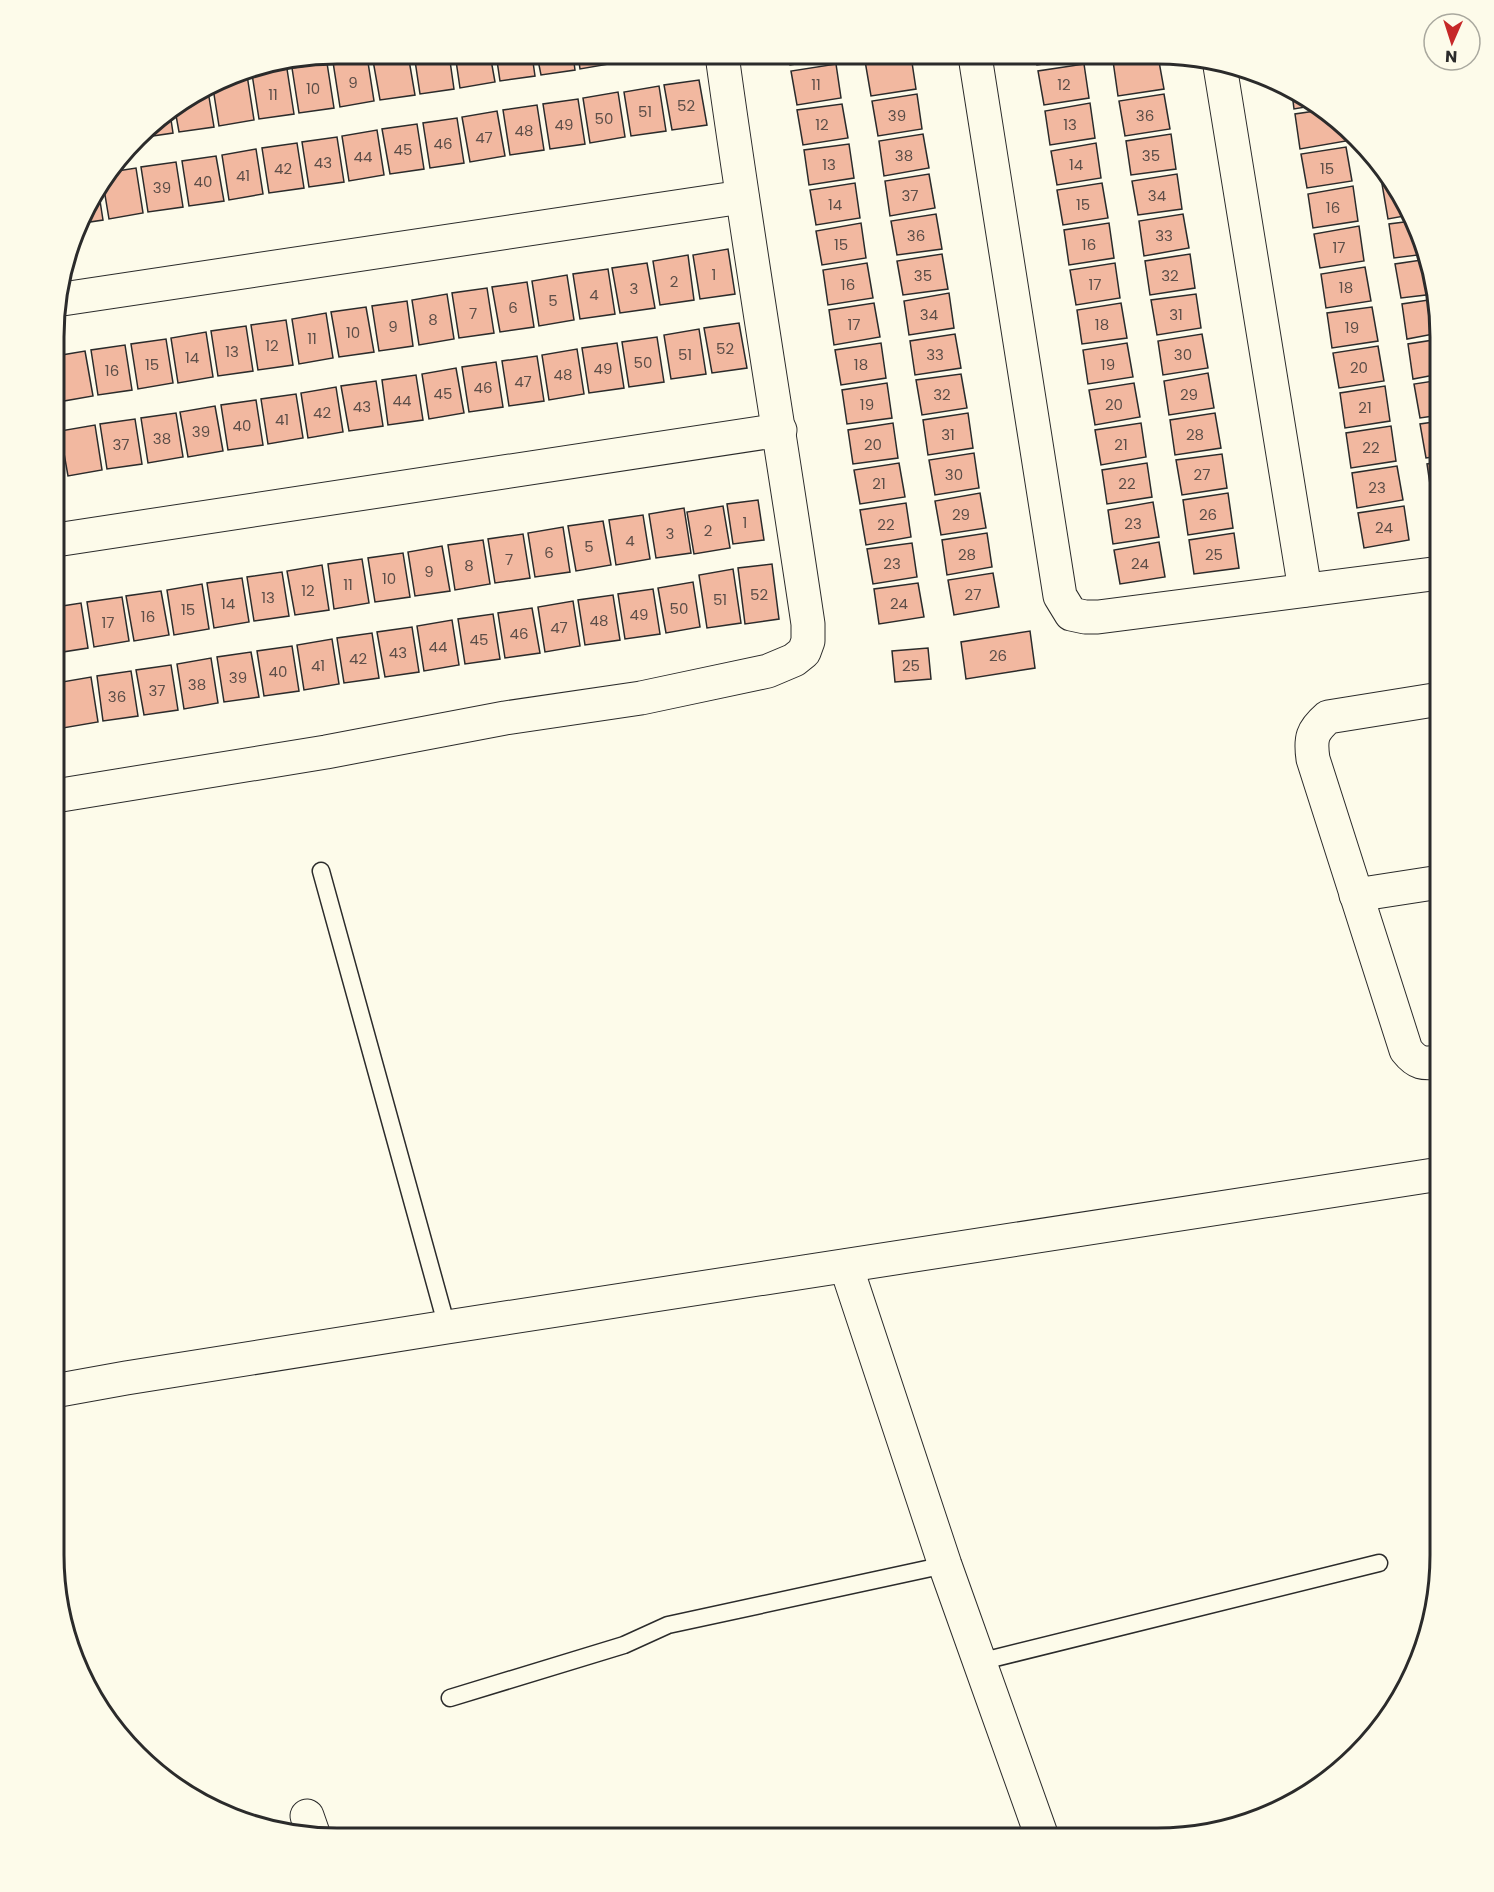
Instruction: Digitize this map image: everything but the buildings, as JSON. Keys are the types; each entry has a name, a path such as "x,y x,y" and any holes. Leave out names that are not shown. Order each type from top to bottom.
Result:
{"street":[{"path":"64,795 326,752 505,718 641,698 768,671 794,660 804,652 807,646 808,624 723,64"},
{"path":"976,64 1060,596 1071,614 1098,618 1430,574"},
{"path":"1221,73 1305,590"},
{"path":"68,298 742,197"},
{"path":"64,539 780,430"},
{"path":"1430,701 1328,717 1316,728 1311,746 1313,759 1406,1050 1413,1059 1423,1063 1430,1063"},
{"path":"1356,895 1430,884"},
{"path":"64,1389 447,1327 1430,1176"},
{"path":"846,1266 945,1565 1039,1828"}],"lane":[{"path":"321,871 447,1327"},
{"path":"980,1662 1379,1563"},
{"path":"450,1698 624,1645 668,1625 945,1565"}]}
